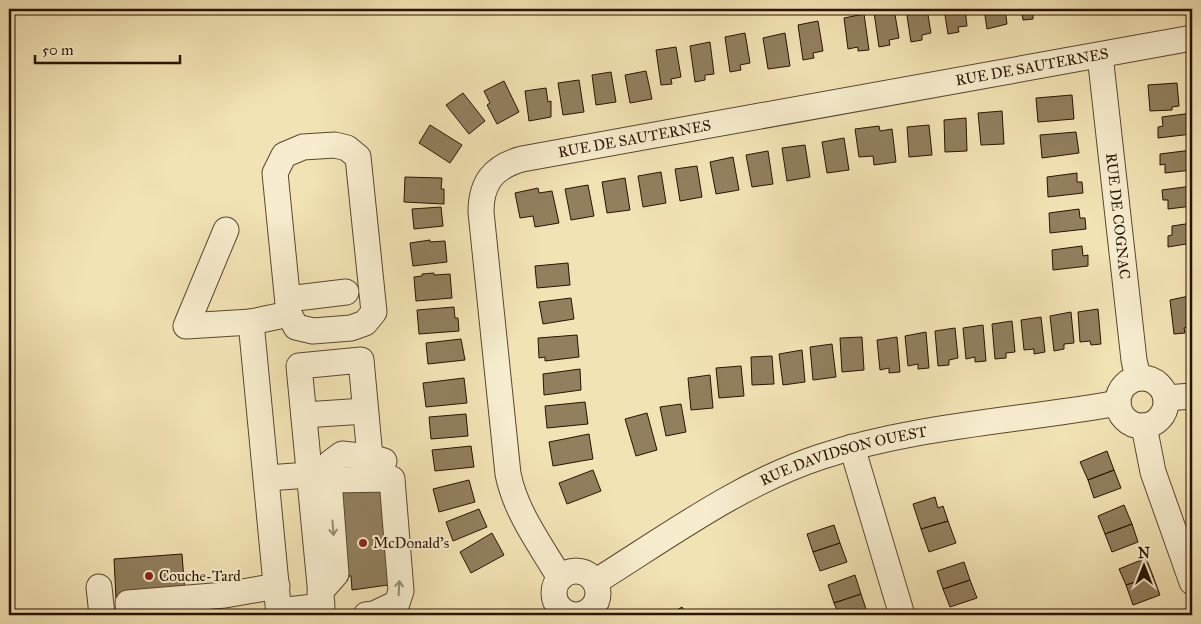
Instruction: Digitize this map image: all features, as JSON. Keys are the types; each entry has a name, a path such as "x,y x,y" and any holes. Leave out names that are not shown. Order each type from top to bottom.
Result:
{"street":[{"name":"RUE DE SAUTERNES","path":"560,578 518,507 511,490 508,474 481,212 484,190 489,179 498,170 508,163 522,159 850,98 1192,38"},
{"name":"RUE DE COGNAC","path":"1100,55 1134,360 1138,378"},
{"path":"334,145 347,148 358,157 374,312 364,324 351,328 313,331 296,327 289,306 275,173 284,155 302,147 334,145"},
{"path":"226,230 186,326 251,322 289,306 346,292"},
{"path":"251,322 279,613 327,604 319,477 304,415 299,366 361,360 370,457"},
{"path":"1138,378 1148,378 1156,382 1163,389 1166,398 1166,408 1161,416 1154,423 1144,426 1129,422 1120,410 1118,403 1121,391 1128,383 1138,378"},
{"path":"1166,398 1192,396"},
{"name":"RUE DAVIDSON OUEST","path":"595,582 719,504 787,470 818,458 852,447 932,430 1118,403"},
{"path":"304,415 365,411"},
{"path":"1144,426 1154,472 1192,582"},
{"path":"852,447 902,615"},
{"path":"319,477 330,463 342,454 370,457 390,463 401,591 397,603 374,614 366,615"},
{"path":"267,478 392,479"},
{"path":"578,571 588,574 595,582 598,590 597,599 588,614 572,615 553,611 555,584 568,572 578,571"},
{"path":"129,615 128,603 226,605 277,586"},
{"path":"99,587 102,615"}],"building":[{"path":"894,9 899,38 889,40 890,45 879,47 874,12"},
{"path":"906,9 927,9 931,33 922,35 922,40 911,42"},
{"path":"944,9 965,9 967,26 958,27 959,32 948,34"},
{"path":"984,9 1005,9 1007,24 987,29"},
{"path":"1021,9 1041,9 1042,12 1033,14 1033,19 1023,20"},
{"path":"1056,9 1077,9 1057,14"},
{"path":"864,14 869,50 858,51 858,47 848,49 844,18"},
{"path":"818,21 823,51 813,53 814,58 803,60 798,25"},
{"path":"745,33 750,63 740,65 741,70 730,72 725,37"},
{"path":"785,33 790,66 768,69 763,38"},
{"path":"710,42 714,74 705,75 705,80 695,82 690,46"},
{"path":"676,47 681,77 671,79 672,84 661,85 656,50"},
{"path":"646,71 652,99 630,103 625,75"},
{"path":"611,72 616,102 596,105 592,75"},
{"path":"579,80 584,112 563,115 558,83"},
{"path":"504,81 519,112 497,124 487,105 490,103 484,91"},
{"path":"1177,83 1179,106 1172,107 1172,110 1150,111 1148,85"},
{"path":"546,88 548,102 551,101 551,117 529,121 525,91"},
{"path":"463,93 485,121 469,134 446,105"},
{"path":"1072,95 1074,119 1038,122 1036,98"},
{"path":"1002,111 1004,144 981,145 978,113"},
{"path":"1192,113 1192,134 1158,138 1158,127 1163,126 1162,117"},
{"path":"966,118 967,151 945,152 944,120"},
{"path":"430,125 462,145 450,163 419,143"},
{"path":"929,125 932,155 909,157 907,127"},
{"path":"879,126 880,131 892,129 896,162 874,165 873,156 859,157 855,129"},
{"path":"1076,132 1079,153 1042,158 1040,135"},
{"path":"844,138 849,170 827,173 822,142"},
{"path":"805,145 810,177 787,181 782,148"},
{"path":"1192,150 1192,170 1165,173 1165,164 1160,165 1160,154"},
{"path":"768,151 773,184 752,187 746,155"},
{"path":"733,157 739,190 716,194 710,162"},
{"path":"697,166 702,197 680,201 675,169"},
{"path":"661,172 666,203 643,207 638,176"},
{"path":"1077,173 1077,182 1082,182 1083,193 1048,197 1047,177"},
{"path":"405,177 442,178 441,189 444,189 444,204 404,202"},
{"path":"625,178 630,210 607,213 602,182"},
{"path":"588,185 594,216 571,220 565,189"},
{"path":"1192,186 1192,206 1168,209 1168,200 1163,200 1162,190"},
{"path":"538,188 539,193 552,191 559,223 535,227 533,216 520,218 515,193"},
{"path":"441,207 443,226 414,229 412,209"},
{"path":"1079,209 1080,218 1085,218 1086,229 1050,233 1049,213"},
{"path":"1192,223 1192,243 1168,247 1168,236 1172,235 1172,226"},
{"path":"430,240 430,242 445,241 447,262 413,266 410,243"},
{"path":"1082,246 1083,256 1088,255 1088,266 1053,270 1052,250"},
{"path":"568,263 570,285 537,288 535,266"},
{"path":"434,273 434,275 450,274 452,298 416,301 414,277"},
{"path":"1189,296 1192,326 1184,328 1185,333 1174,334 1170,300"},
{"path":"571,298 574,319 543,324 539,302"},
{"path":"454,307 455,318 458,318 459,331 419,334 417,310"},
{"path":"1098,309 1101,344 1091,345 1090,341 1080,342 1078,312"},
{"path":"1071,312 1074,343 1064,344 1064,349 1054,351 1050,316"},
{"path":"1041,317 1045,352 1034,354 1034,349 1024,350 1021,320"},
{"path":"1012,321 1015,352 1006,353 1006,358 995,359 992,324"},
{"path":"983,325 986,361 975,362 975,357 966,359 963,328"},
{"path":"955,328 958,358 949,360 949,365 938,366 935,331"},
{"path":"926,332 929,368 918,369 918,364 908,366 905,336"},
{"path":"577,335 579,357 545,361 545,357 539,358 538,338"},
{"path":"862,337 864,370 842,372 840,338"},
{"path":"897,337 900,372 889,373 889,368 880,370 877,340"},
{"path":"461,339 465,360 428,364 426,343"},
{"path":"832,344 836,377 813,380 810,347"},
{"path":"802,350 805,382 783,385 779,354"},
{"path":"772,356 774,384 752,385 751,357"},
{"path":"741,366 744,396 719,398 716,368"},
{"path":"580,369 581,390 544,395 543,374"},
{"path":"710,375 713,408 691,410 688,378"},
{"path":"464,378 467,403 426,407 423,383"},
{"path":"585,402 588,424 547,428 545,406"},
{"path":"681,404 686,432 666,436 660,407"},
{"path":"647,413 657,450 636,456 625,419"},
{"path":"466,414 468,436 431,439 429,417"},
{"path":"589,434 593,459 553,466 549,442"},
{"path":"471,446 474,467 435,471 432,450"},
{"path":"1107,451 1114,470 1088,480 1080,462"},
{"path":"593,470 601,491 567,504 559,483"},
{"path":"1114,470 1121,488 1094,498 1088,480"},
{"path":"469,480 475,502 439,512 433,489"},
{"name":"McDonald's","path":"337,488 384,490 385,511 382,511 388,585 352,590 351,576 344,576"},
{"path":"935,497 938,508 943,506 948,521 921,529 913,504"},
{"path":"1124,505 1132,524 1105,534 1098,516"},
{"path":"479,509 487,527 453,541 446,522"},
{"path":"948,521 956,543 929,552 921,529"},
{"path":"1132,524 1138,542 1112,552 1105,534"},
{"path":"834,525 840,543 813,552 807,534"},
{"path":"492,533 504,555 471,573 460,552"},
{"path":"840,543 847,562 820,571 813,552"},
{"name":"Couche-Tard","path":"182,554 185,594 116,598 114,559"},
{"path":"1146,558 1153,576 1126,585 1119,569"},
{"path":"964,562 970,580 943,589 937,571"},
{"path":"855,575 861,594 834,603 828,585"},
{"path":"1153,576 1160,595 1133,605 1126,585"},
{"path":"970,580 977,598 950,607 943,589"},
{"path":"861,594 867,612 859,615 839,615 834,603"},
{"name":"Couche-Tard","path":"183,603 183,615 148,615 148,604"},
{"path":"682,607 686,615 669,615"}],"place":[{"name":"McDonald's","path":"363,543"},
{"name":"Couche-Tard","path":"149,576"}]}
